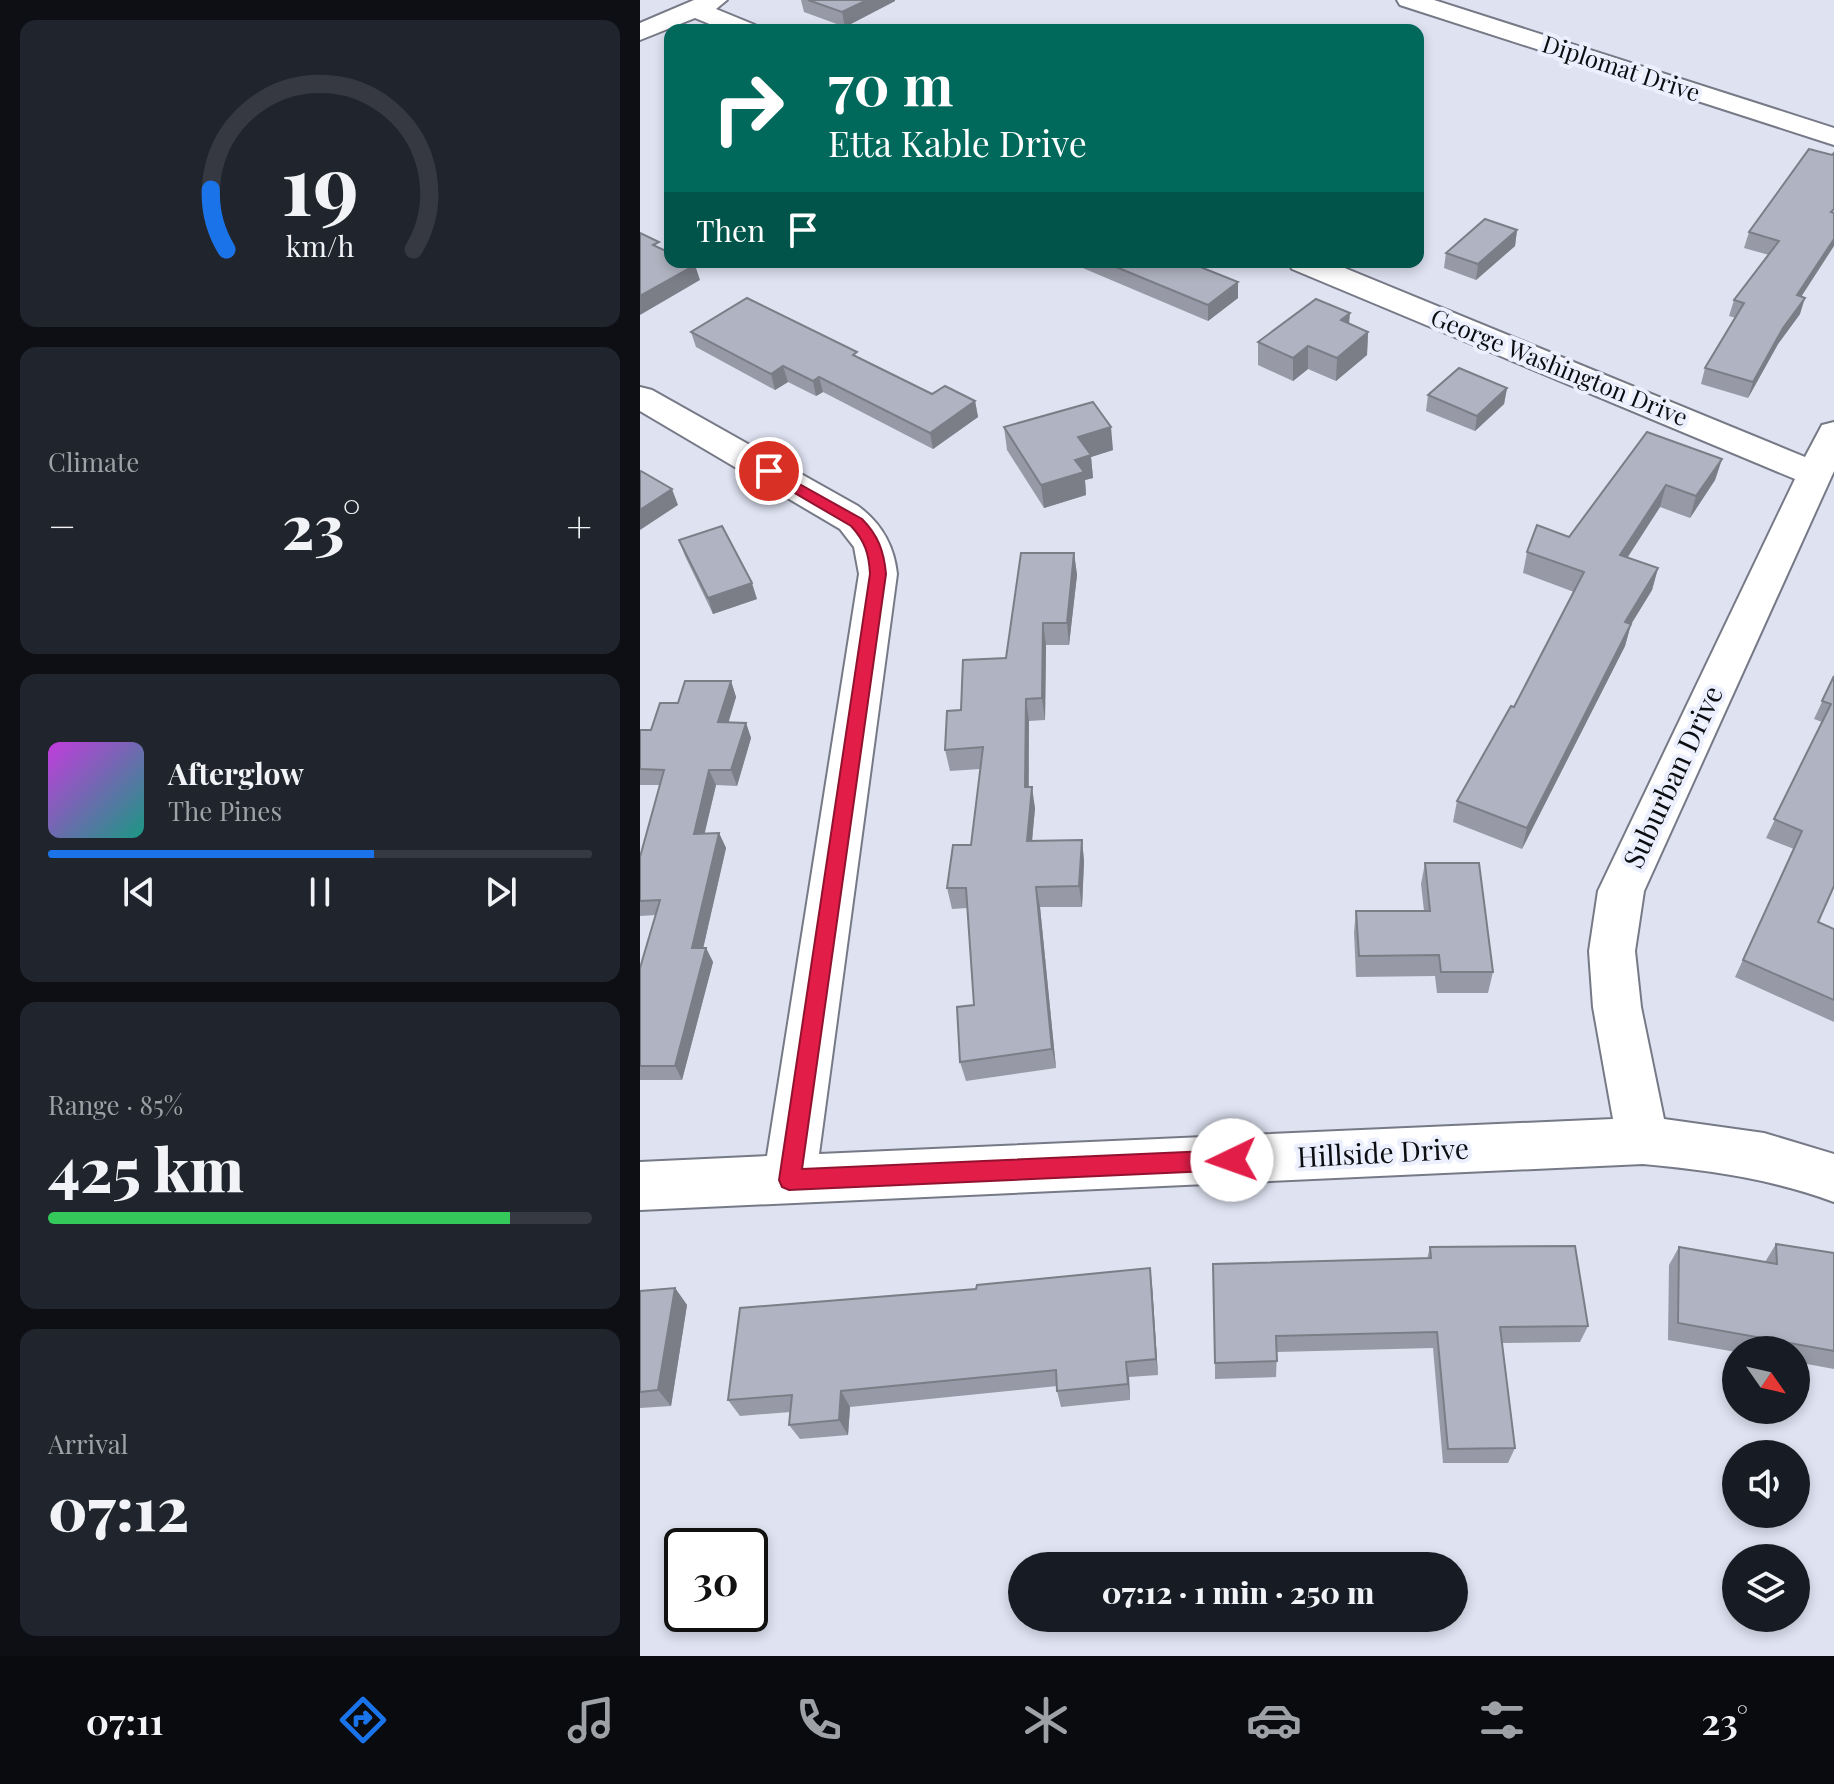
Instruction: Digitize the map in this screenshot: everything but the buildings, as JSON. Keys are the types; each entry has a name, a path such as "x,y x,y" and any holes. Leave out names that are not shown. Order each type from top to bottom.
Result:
{"street":[{"name":"Diplomat Drive","path":"1409,0 1834,137"},
{"path":"640,32 705,4 737,24"},
{"name":"George Washington Drive","path":"1317,268 1815,474"},
{"path":"640,397 845,514 867,533 877,553 878,574 789,1180"},
{"name":"Suburban Drive","path":"1643,1141 1617,1007 1612,951 1621,891 1834,433"},
{"name":"Hillside Drive","path":"640,1186 1643,1141 1710,1146 1780,1159 1834,1178"}],"route":[{"path":"769,471 856,522 867,533 877,553 878,574 789,1180 1232,1160"}]}
